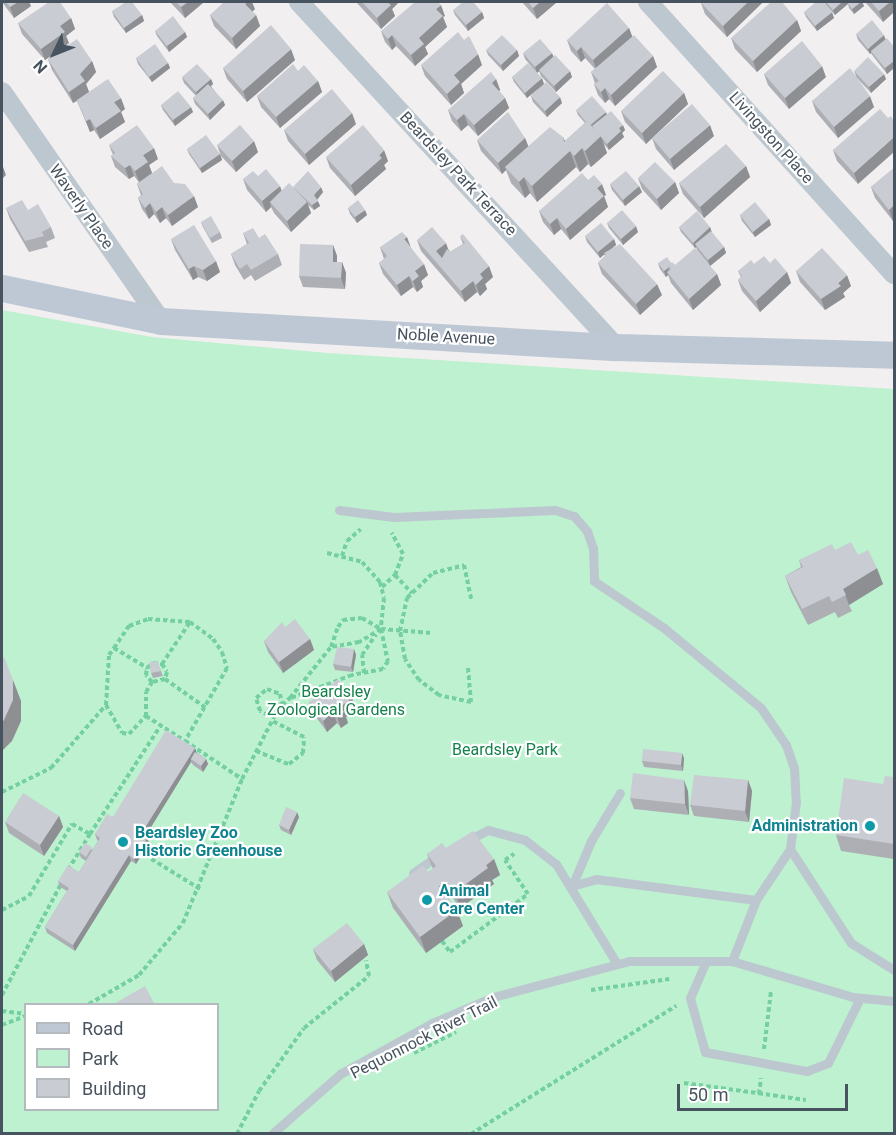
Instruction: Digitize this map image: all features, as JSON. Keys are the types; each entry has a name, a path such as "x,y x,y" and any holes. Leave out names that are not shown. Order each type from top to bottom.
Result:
{"main road":[{"name":"Noble Avenue","path":"2,288 161,321 616,347 894,355"}],"street":[{"name":"Beardsley Park Terrace","path":"299,2 616,347"},
{"name":"Livingston Place","path":"648,2 894,274"},
{"name":"Waverly Place","path":"2,92 161,321"}],"lane":[{"path":"339,510 394,517 555,510 574,516 593,548 594,581 706,660 741,689 777,728 794,768 796,802 790,849 756,900 732,961"},
{"path":"573,886 591,841 620,793"},
{"path":"404,880 456,846 488,830 529,843 556,864 573,886 616,964"},
{"path":"790,849 851,943 894,970"},
{"path":"573,886 596,879 756,900"},
{"path":"706,961 690,998 705,1052 807,1071 828,1063 861,998"},
{"path":"272,1134 340,1074 384,1046 493,998 616,964 732,961 861,998 894,1001"}],"path":[{"path":"342,556 347,541 368,525"},
{"path":"382,587 396,575 403,554 397,537 386,527"},
{"path":"290,698 364,673 375,673 388,662 381,629 382,587 362,562 327,553"},
{"path":"468,668 471,702 439,696 418,680 405,659 400,631 407,598 433,573 464,565 471,599"},
{"path":"396,575 412,593"},
{"path":"93,1003 118,989 156,958 183,923 200,888 242,779 271,720 331,647 333,636 344,620 362,618 381,629 432,633"},
{"path":"185,741 206,708 227,668 222,652 213,639 190,622 138,621 123,632 109,655 106,705 116,726 126,734 146,716 146,692 152,682 165,679 206,708"},
{"path":"162,664 190,622"},
{"path":"331,647 359,642 381,629"},
{"path":"364,673 362,655 381,629"},
{"path":"114,648 147,668"},
{"path":"152,682 146,675 147,668 153,663 162,664"},
{"path":"162,664 167,672 165,679"},
{"path":"276,713 260,711 258,695 267,689 276,691 282,705"},
{"path":"2,792 51,768 106,705"},
{"path":"146,716 242,779"},
{"path":"256,751 289,764 303,753 303,737 271,720"},
{"path":"2,995 34,929 90,834 161,725"},
{"path":"2,910 29,896 72,824 90,834"},
{"path":"442,941 450,952 526,897 505,860 529,843"},
{"path":"145,855 200,888"},
{"path":"237,1134 259,1091 304,1028 369,976 366,960"},
{"path":"585,990 701,974"},
{"path":"762,988 782,994"},
{"path":"759,1094 771,991"},
{"path":"471,1134 642,1024 690,998"},
{"path":"2,1011 24,1015"},
{"path":"2,1025 24,1016"},
{"name":"Pequonnock River Trail","path":"408,1056 461,1030"},
{"path":"684,1083 806,1100"}],"green space":[{"name":"Beardsley Park","path":"2,310 152,337 327,353 894,389 894,1133 2,1133"}],"building":[{"path":"6,2 18,2 10,7"},
{"path":"49,2 60,2 71,18 60,26 65,32 41,49 18,23"},
{"path":"126,2 132,2 142,15 124,28 112,11"},
{"path":"176,2 188,2 181,7"},
{"path":"224,2 247,2 245,4 256,15 232,38 210,15"},
{"path":"362,2 387,2 391,5 377,18"},
{"path":"415,2 438,2 441,5 436,9 443,16 419,38 424,44 411,55 392,35 388,39 381,31"},
{"path":"463,2 473,2 482,12 466,25 453,10"},
{"path":"528,2 540,2 533,8"},
{"path":"702,2 748,2 723,26"},
{"path":"771,2 782,2 797,20 753,61 731,38"},
{"path":"816,2 823,2 832,12 815,26 804,12"},
{"path":"826,2 842,2 833,10"},
{"path":"847,2 861,2 852,9"},
{"path":"871,2 890,2 879,11"},
{"path":"607,3 629,28 593,60 581,47 577,51 567,40"},
{"path":"173,16 185,32 167,46 155,31"},
{"path":"872,20 884,35 868,49 856,34"},
{"path":"271,25 291,49 243,91 223,68"},
{"path":"458,32 464,40 469,36 478,54 454,75 460,82 447,94 421,65"},
{"path":"502,35 517,50 501,65 486,50"},
{"path":"634,35 653,56 611,95 605,88 601,92 594,84 599,81 591,72"},
{"path":"887,38 894,47 894,61 885,68 871,51"},
{"path":"77,39 92,61 80,74 85,81 69,92 48,59"},
{"path":"540,39 552,53 535,67 523,53"},
{"path":"802,41 822,66 785,98 764,74"},
{"path":"155,44 168,63 149,77 136,58"},
{"path":"555,55 570,71 554,86 539,70"},
{"path":"868,57 884,74 869,87 854,71"},
{"path":"528,63 542,78 525,93 512,77"},
{"path":"197,64 211,79 196,92 182,77"},
{"path":"293,64 298,71 304,65 318,81 276,117 257,96"},
{"path":"850,68 870,96 834,127 812,101"},
{"path":"663,71 684,93 642,133 621,111"},
{"path":"491,72 496,79 492,83 505,98 474,125 464,114 457,120 448,110"},
{"path":"108,79 121,98 114,102 121,111 96,128 90,119 86,121 77,100"},
{"path":"546,82 560,97 545,111 531,96"},
{"path":"208,84 223,100 208,114 193,98"},
{"path":"332,89 352,113 305,154 284,130"},
{"path":"178,91 191,107 173,120 161,105"},
{"path":"592,96 606,112 590,125 576,110"},
{"path":"692,104 710,125 670,159 652,138"},
{"path":"880,109 888,118 891,116 894,122 894,137 854,173 833,150"},
{"path":"611,111 623,125 619,128 621,131 607,144 592,126"},
{"path":"508,112 525,138 498,163 477,140"},
{"path":"587,121 601,136 585,151 582,148 574,156 570,151 532,186 524,177 519,182 505,167 550,127 563,137 564,142"},
{"path":"137,125 154,148 143,155 148,162 135,171 130,165 125,168 111,156 115,153 109,145"},
{"path":"240,125 254,141 232,161 217,145"},
{"path":"363,125 384,150 379,155 382,158 351,185 326,157"},
{"path":"206,135 220,154 200,168 187,149"},
{"path":"726,144 746,166 700,207 679,183"},
{"path":"655,162 675,182 657,199 638,178"},
{"path":"162,166 174,183 185,184 194,196 168,215 162,207 156,212 150,203 145,208 138,198 143,194 137,184"},
{"path":"894,168 894,205 889,210 871,187"},
{"path":"266,169 280,186 262,201 243,179 253,171 258,176"},
{"path":"308,171 321,187 314,195 318,201 312,205 293,187"},
{"path":"626,171 639,186 623,200 610,184"},
{"path":"582,173 588,180 594,175 602,184 597,188 604,196 566,229 557,218 550,224 539,211"},
{"path":"289,183 307,202 287,221 270,202"},
{"path":"22,200 28,210 38,204 51,227 42,232 44,236 25,241 6,208"},
{"path":"358,200 365,210 355,217 348,208"},
{"path":"755,202 769,219 753,232 740,215"},
{"path":"622,210 636,226 621,239 607,223"},
{"path":"697,211 710,227 693,243 679,227"},
{"path":"211,216 220,232 210,238 201,222"},
{"path":"601,223 614,239 598,252 585,236"},
{"path":"194,225 216,261 203,270 194,266 189,269 171,239"},
{"path":"432,227 446,243 436,251 442,258 447,249 450,252 465,243 460,236 463,234 489,266 480,274 483,278 476,285 473,281 461,291 417,240"},
{"path":"253,228 259,238 265,234 278,254 251,270 247,264 240,269 231,254 249,243 243,233"},
{"path":"711,231 724,247 708,260 695,244"},
{"path":"402,232 407,237 404,239 424,264 415,271 419,276 413,281 409,276 397,285 379,263 387,256 380,247"},
{"path":"300,244 333,245 333,262 342,262 341,278 299,276"},
{"path":"620,244 657,284 636,304 598,263 606,255 604,253"},
{"path":"695,248 717,274 689,299 667,272 671,269 668,266 672,262 675,265"},
{"path":"822,248 847,275 838,283 841,286 821,299 796,271"},
{"path":"764,256 770,263 775,258 787,272 756,301 738,280 742,276 738,271 751,260 754,264"},
{"path":"667,257 671,263 664,271 658,263"},
{"path":"851,542 858,555 868,550 877,568 843,589 846,595 832,602 829,596 802,609 785,576 803,567 799,560 832,544 835,550"},
{"path":"295,619 310,639 279,662 264,641 282,622 285,627"},
{"path":"337,647 354,649 351,667 333,664"},
{"path":"2,656 13,680 13,700 2,723"},
{"path":"157,661 161,671 151,673 149,663"},
{"path":"338,679 352,698 340,707 344,712 337,717 333,712 323,721 309,702"},
{"name":"Beardsley Zoo Historic Greenhouse","path":"166,730 195,748 141,834 147,838 134,859 129,855 73,945 45,927 69,888 58,881 68,865 79,872 100,838 95,834 107,814 113,817"},
{"path":"643,749 682,753 681,765 642,761"},
{"path":"195,752 206,759 201,766 191,759"},
{"path":"633,773 684,780 685,804 630,798"},
{"path":"694,775 748,780 745,811 690,805"},
{"name":"Administration","path":"885,776 894,777 894,844 836,835 844,778 883,784"},
{"path":"23,793 59,816 40,845 5,822"},
{"path":"286,807 297,812 289,830 279,825"},
{"name":"Animal Care Center","path":"473,831 494,859 486,865 488,868 455,892 446,881 439,886 457,910 420,937 387,892 423,865 428,872 436,866 427,854 442,843 446,848"},
{"path":"85,843 92,847 86,857 79,852"},
{"path":"347,923 364,944 331,971 313,949"},
{"path":"145,986 154,1003 115,1003"}],"place":[{"name":"Administration","path":"870,826"},
{"name":"Beardsley Zoo Historic Greenhouse","path":"123,842"},
{"name":"Animal Care Center","path":"427,900"}],"park label":[{"name":"Beardsley Zoological Gardens","path":"336,701"}]}
